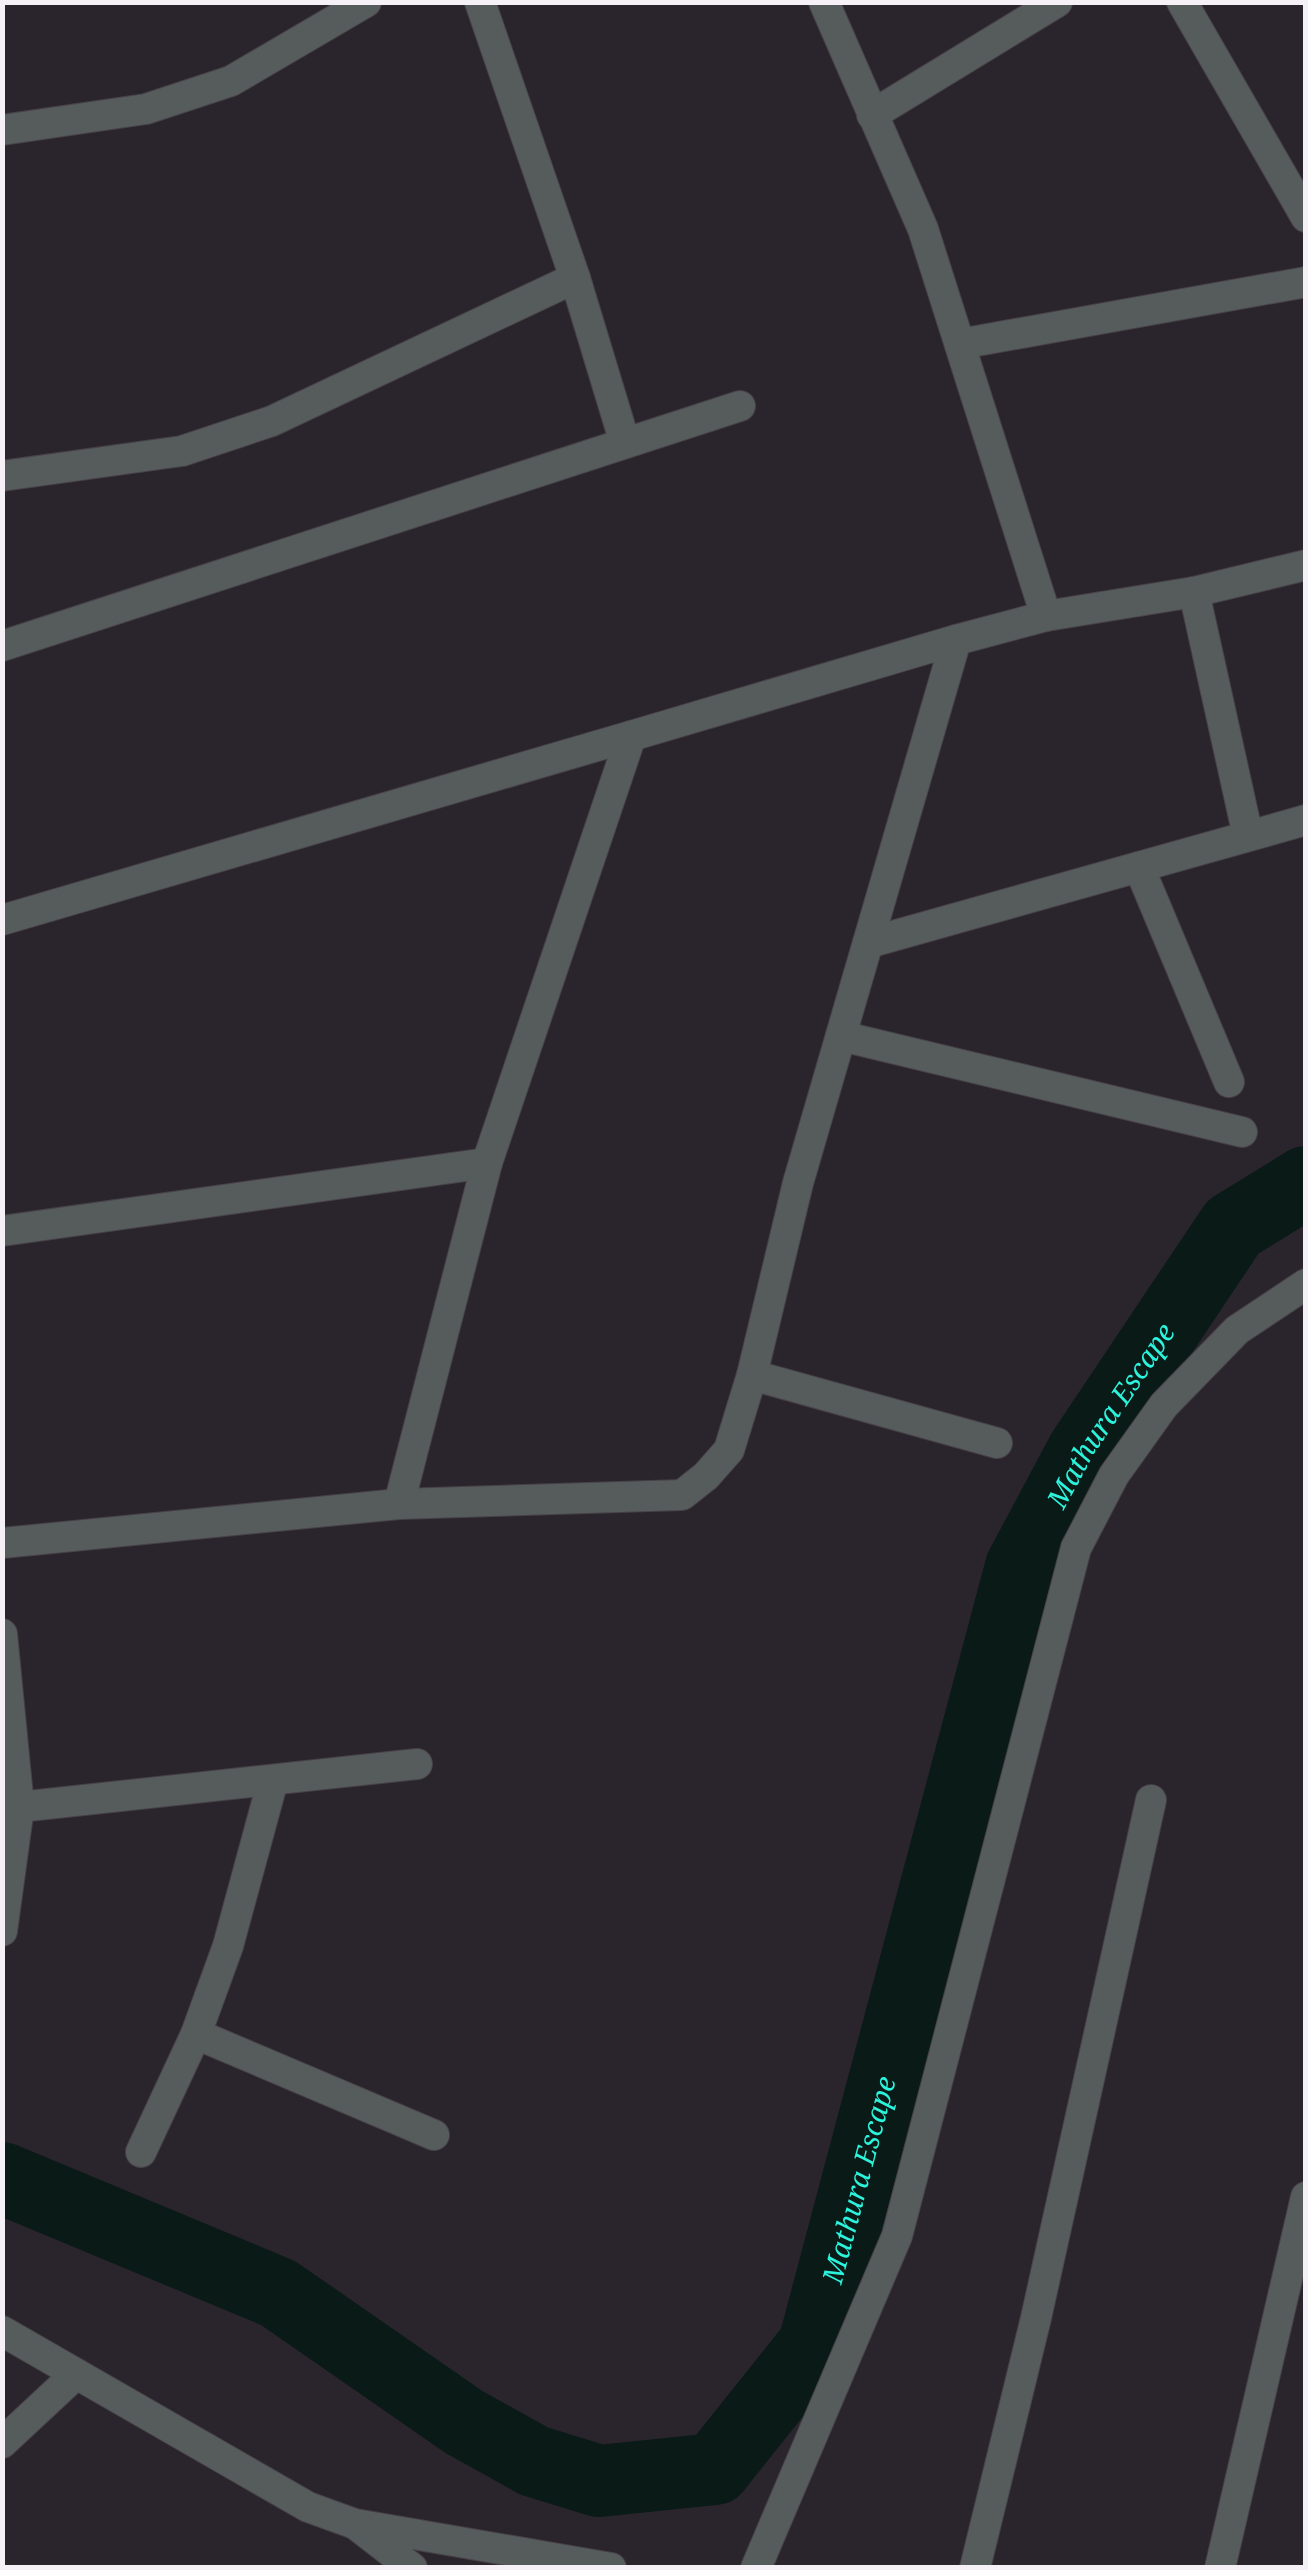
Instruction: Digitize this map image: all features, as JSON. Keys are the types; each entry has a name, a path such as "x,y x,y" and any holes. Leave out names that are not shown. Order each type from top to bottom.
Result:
{"street":[{"path":"3,129 146,108 231,81 366,2"},
{"path":"480,2 575,278 624,443"},
{"path":"824,2 923,230 1046,616"},
{"path":"872,116 1057,2"},
{"path":"1182,2 1306,217"},
{"path":"2,476 182,451 272,421 575,278"},
{"path":"960,344 1306,282"},
{"path":"2,646 740,406"},
{"path":"2,920 956,640 1046,616 1194,592 1306,565"},
{"path":"1194,592 1248,836"},
{"path":"2,1543 399,1504 682,1495 706,1476 729,1450 752,1375 798,1183 956,640"},
{"path":"399,1504 487,1163 631,736"},
{"path":"868,944 1306,820"},
{"path":"1139,867 1228,1082"},
{"path":"841,1036 1242,1132"},
{"path":"2,1230 487,1163"},
{"path":"756,2568 897,2236 1076,1548 1114,1475 1164,1405 1237,1330 1306,1284"},
{"path":"752,1375 998,1443"},
{"path":"2,1634 18,1807 2,1931"},
{"path":"18,1807 417,1764"},
{"path":"141,2152 196,2034 228,1946 273,1780"},
{"path":"975,2568 1036,2318 1151,1800"},
{"path":"196,2034 434,2135"},
{"path":"1220,2568 1299,2263 1306,2197"},
{"path":"2,2331 308,2507 355,2524 611,2568"},
{"path":"2,2443 76,2374"},
{"path":"355,2524 412,2568"}],"waterway":[{"name":"Mathura Escape","path":"2,2178 278,2293 464,2422 534,2461 599,2481 715,2469 814,2345 1021,1567 1083,1451 1233,1227 1306,1182"}]}
